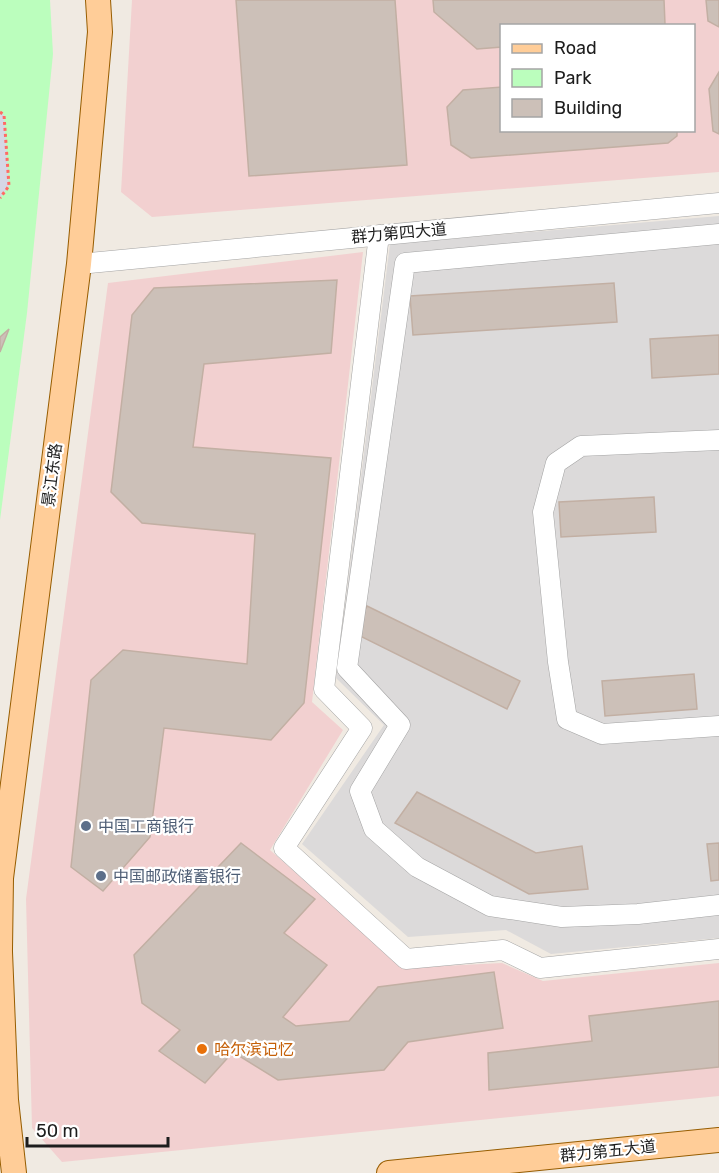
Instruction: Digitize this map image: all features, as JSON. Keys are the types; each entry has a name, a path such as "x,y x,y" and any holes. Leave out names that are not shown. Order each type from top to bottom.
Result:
{"main road":[{"name":"景江东路","path":"14,1173 6,1100 0,950 1,878 79,264 100,32 98,0"},
{"name":"群力第五大道","path":"389,1173 719,1140"}],"street":[{"name":"群力第四大道","path":"79,264 719,202"},
{"path":"719,234 405,263 347,668 400,725 360,791 374,829 417,867 490,906 562,917 638,914 719,905"},
{"path":"379,235 324,688 362,728 284,848 406,959 503,951 540,968 719,949"},
{"path":"719,440 580,446 556,463 543,512 558,662 567,719 602,734 719,726"}],"path":[{"path":"0,112 4,115 9,186 0,198"}],"shaded area":[{"path":"132,0 719,0 719,172 152,217 121,192"},
{"path":"0,112 4,115 9,186 0,198"},
{"path":"719,216 719,938 551,954 506,930 408,937 302,844 384,725 336,678 390,244"},
{"path":"363,252 312,702 343,730 270,850 404,968 502,963 543,981 719,963 719,1096 62,1162 32,1128 26,899 108,283"}],"green space":[{"path":"0,0 50,0 53,54 27,313 0,520"}],"building":[{"path":"236,0 395,0 407,165 249,176"},
{"path":"433,0 664,0 665,24 500,24 500,47 477,49 434,12"},
{"path":"706,0 719,0 719,27 708,21"},
{"path":"719,72 719,134 713,131 709,89"},
{"path":"500,87 500,132 677,132 677,136 668,143 471,158 451,145 447,107 463,90"},
{"path":"337,280 331,353 204,364 193,447 331,458 304,703 271,740 164,728 150,837 103,891 71,867 91,680 123,650 247,664 255,534 142,523 111,492 132,315 154,288"},
{"path":"614,283 617,322 413,335 410,296"},
{"path":"9,329 0,352 0,337"},
{"path":"719,335 719,374 652,378 650,339"},
{"path":"654,497 656,532 561,537 559,502"},
{"path":"367,606 520,681 507,709 354,633"},
{"path":"694,674 697,709 605,716 602,681"},
{"path":"417,792 536,853 582,846 588,889 529,894 395,823"},
{"path":"241,843 315,899 284,933 327,965 283,1017 296,1026 349,1021 378,987 494,972 503,1028 408,1042 384,1070 278,1080 233,1052 205,1083 159,1051 180,1030 142,1003 134,955"},
{"path":"719,843 719,880 711,881 707,844"},
{"path":"719,1001 719,1067 489,1090 488,1053 592,1041 589,1016"}],"place":[{"name":"中国工商银行","path":"86,826"},
{"name":"中国邮政储蓄银行","path":"101,876"},
{"name":"哈尔滨记忆","path":"202,1049"}]}
